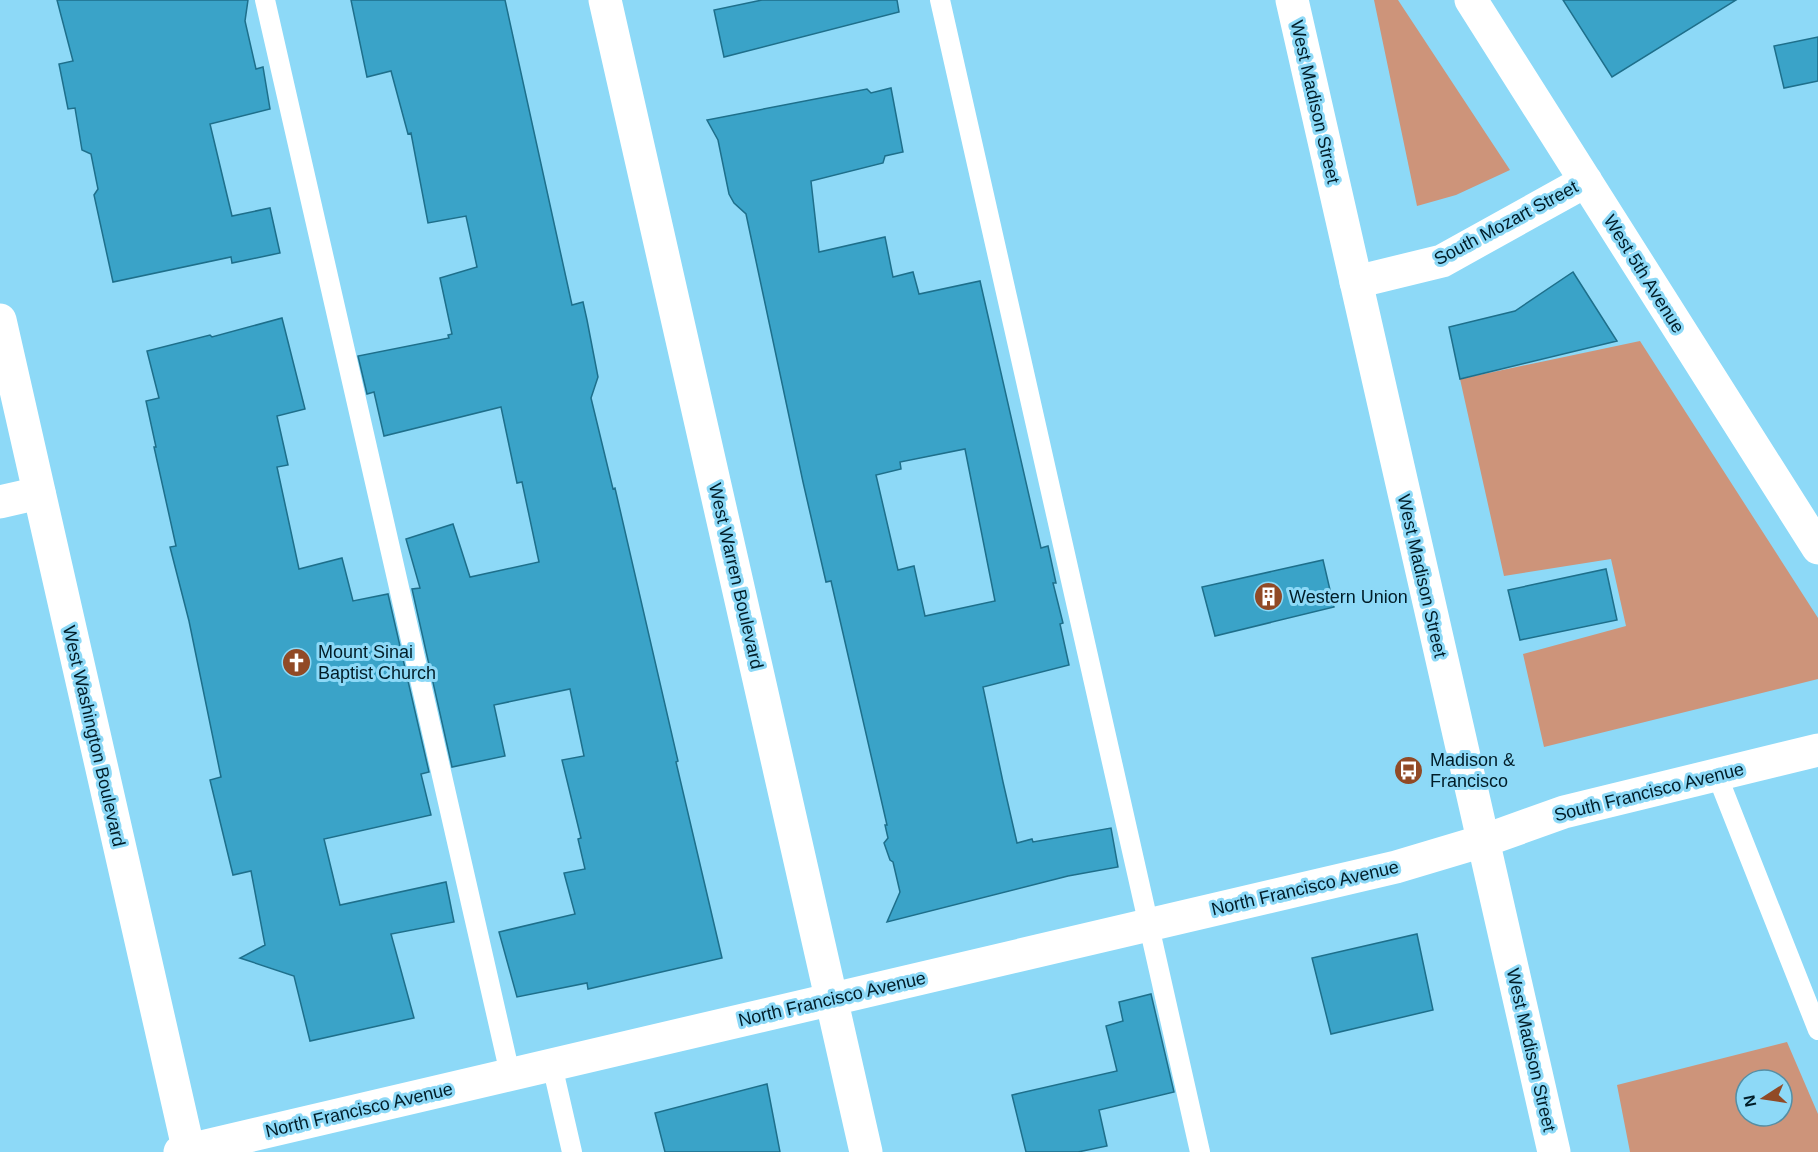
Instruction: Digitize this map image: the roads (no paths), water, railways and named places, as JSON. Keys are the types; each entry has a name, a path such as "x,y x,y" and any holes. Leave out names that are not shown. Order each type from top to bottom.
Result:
{"street":[{"name":"West Warren Boulevard","path":"605,0 866,1152"},
{"name":"West Madison Street","path":"1292,0 1554,1152"},
{"name":"West 5th Avenue","path":"1471,0 1818,548"},
{"name":"South Mozart Street","path":"1356,282 1442,261 1586,181"},
{"name":"West Washington Boulevard","path":"0,320 186,1151"},
{"path":"0,502 39,493"},
{"name":"South Francisco Avenue","path":"1483,841 1564,812 1818,750"},
{"name":"North Francisco Avenue","path":"186,1151 1396,867 1483,841"}],"lane":[{"path":"265,0 510,1074"},
{"path":"940,0 1200,1152"},
{"path":"1717,775 1818,1030"},
{"path":"552,1065 572,1152"}],"place":[{"name":"Western Union","path":"1268,597"},
{"name":"Mount Sinai Baptist Church","path":"297,662"},
{"name":"Madison & Francisco","path":"1409,770"}]}
